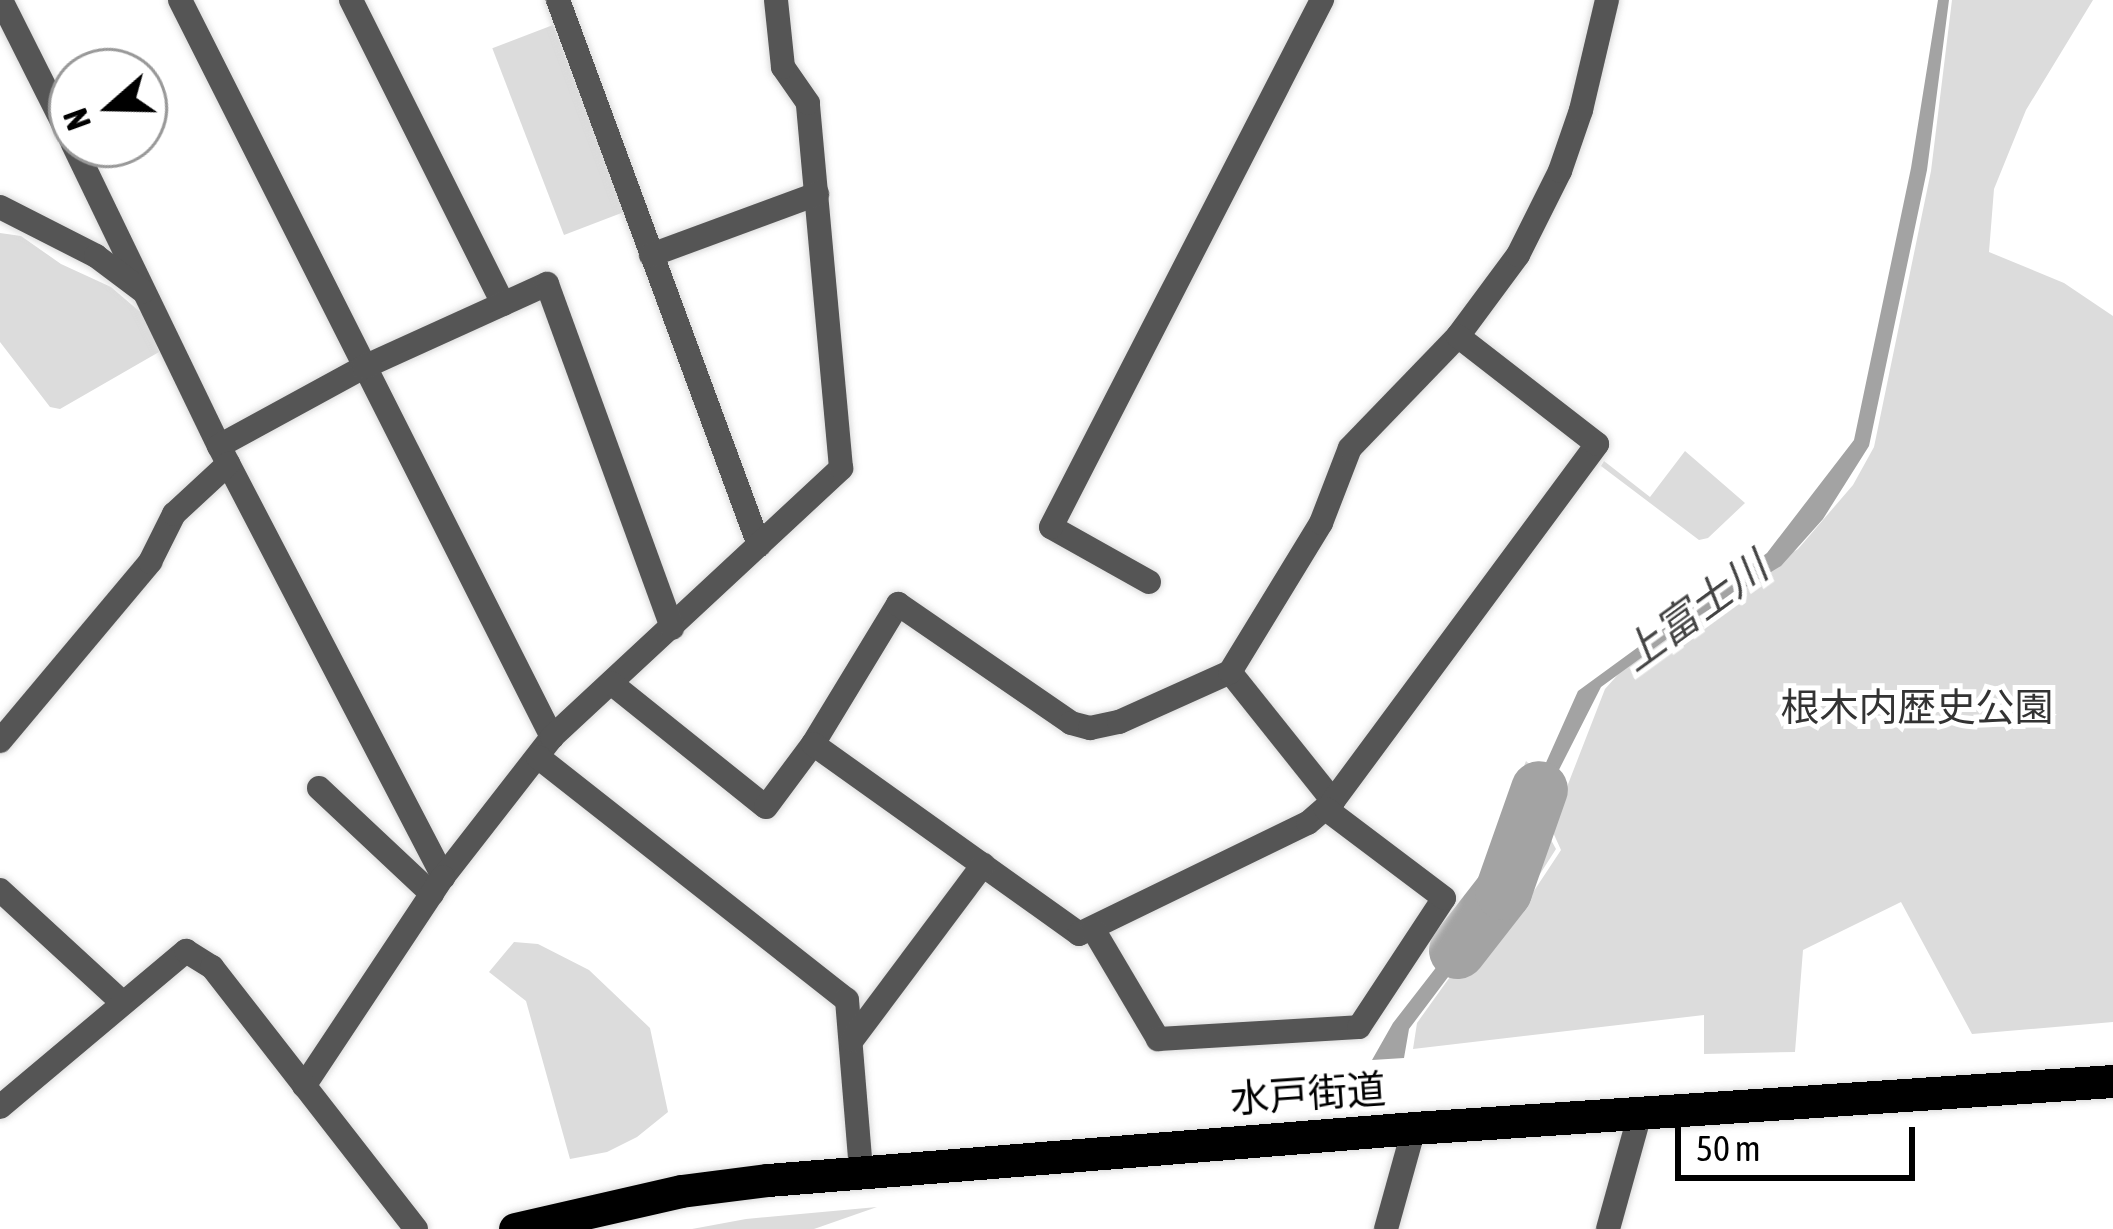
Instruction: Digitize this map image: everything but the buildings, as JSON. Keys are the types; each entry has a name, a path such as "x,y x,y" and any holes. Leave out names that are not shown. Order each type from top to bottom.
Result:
{"highway":[{"name":"水戸街道","path":"515,1229 681,1191 861,1171 2113,1081"}],"street":[{"path":"1,0 48,93"},
{"path":"180,0 364,367 545,747 847,1000 861,1171"},
{"path":"351,0 503,304"},
{"path":"558,0 759,544"},
{"path":"304,1087 437,886 545,747 841,468 808,103 783,67 776,0"},
{"path":"1149,582 1051,527 1322,0"},
{"path":"611,683 766,807 813,744 898,604 1071,723 1090,728 1119,722 1230,672 1322,523 1350,448 1458,336 1518,255 1559,171 1581,110 1606,0"},
{"path":"86,168 437,886"},
{"path":"651,255 817,194"},
{"path":"0,207 96,256 150,296"},
{"path":"0,741 150,562 174,514 224,455 364,367 547,284 672,628"},
{"path":"813,744 1079,934 1309,823 1329,805 1598,444 1458,336"},
{"path":"1093,928 1158,1039 1359,1027 1444,898 1329,805 1230,672"},
{"path":"319,788 437,886"},
{"path":"852,1040 983,865"},
{"path":"0,890 122,1002"},
{"path":"0,1107 186,951 212,967 416,1229"},
{"path":"1608,1229 1640,1114"},
{"path":"1386,1229 1414,1128"}],"green space":[{"name":"根木内歴史公園","path":"1952,0 2093,0 2026,110 1994,189 1989,252 2064,283 2113,316 2113,1022 1972,1034 1901,902 1803,950 1795,1052 1704,1054 1704,1015 1413,1049 1417,1023 1447,981 1494,920 1516,918 1561,850 1551,828 1605,689 1632,659 1688,617 1798,549 1853,485 1874,447 1931,171"},
{"path":"553,25 625,212 564,235 492,48"},
{"path":"0,233 21,236 61,264 111,287 146,317 159,352 60,409 50,407 0,342"},
{"path":"1685,451 1745,503 1708,538 1699,540 1601,466 1604,461 1650,497"},
{"path":"1526,761 1561,793 1544,827 1556,849 1515,913 1479,879"},
{"path":"514,942 538,944 589,970 650,1028 668,1112 637,1137 607,1152 570,1159 526,1001 489,972"},
{"path":"877,1207 814,1229 692,1229 746,1219"}],"water":[{"path":"1938,0 1949,0 1927,170 1869,446 1823,519 1781,566 1697,617 1601,687 1535,817 1519,865 1506,858 1578,691 1767,553 1854,440 1911,168"},
{"path":"1490,879 1512,892 1409,1029 1404,1058 1372,1060 1393,1023 1490,898"}],"waterway":[{"name":"上富士川","path":"1457,950 1503,891 1539,789"}]}
